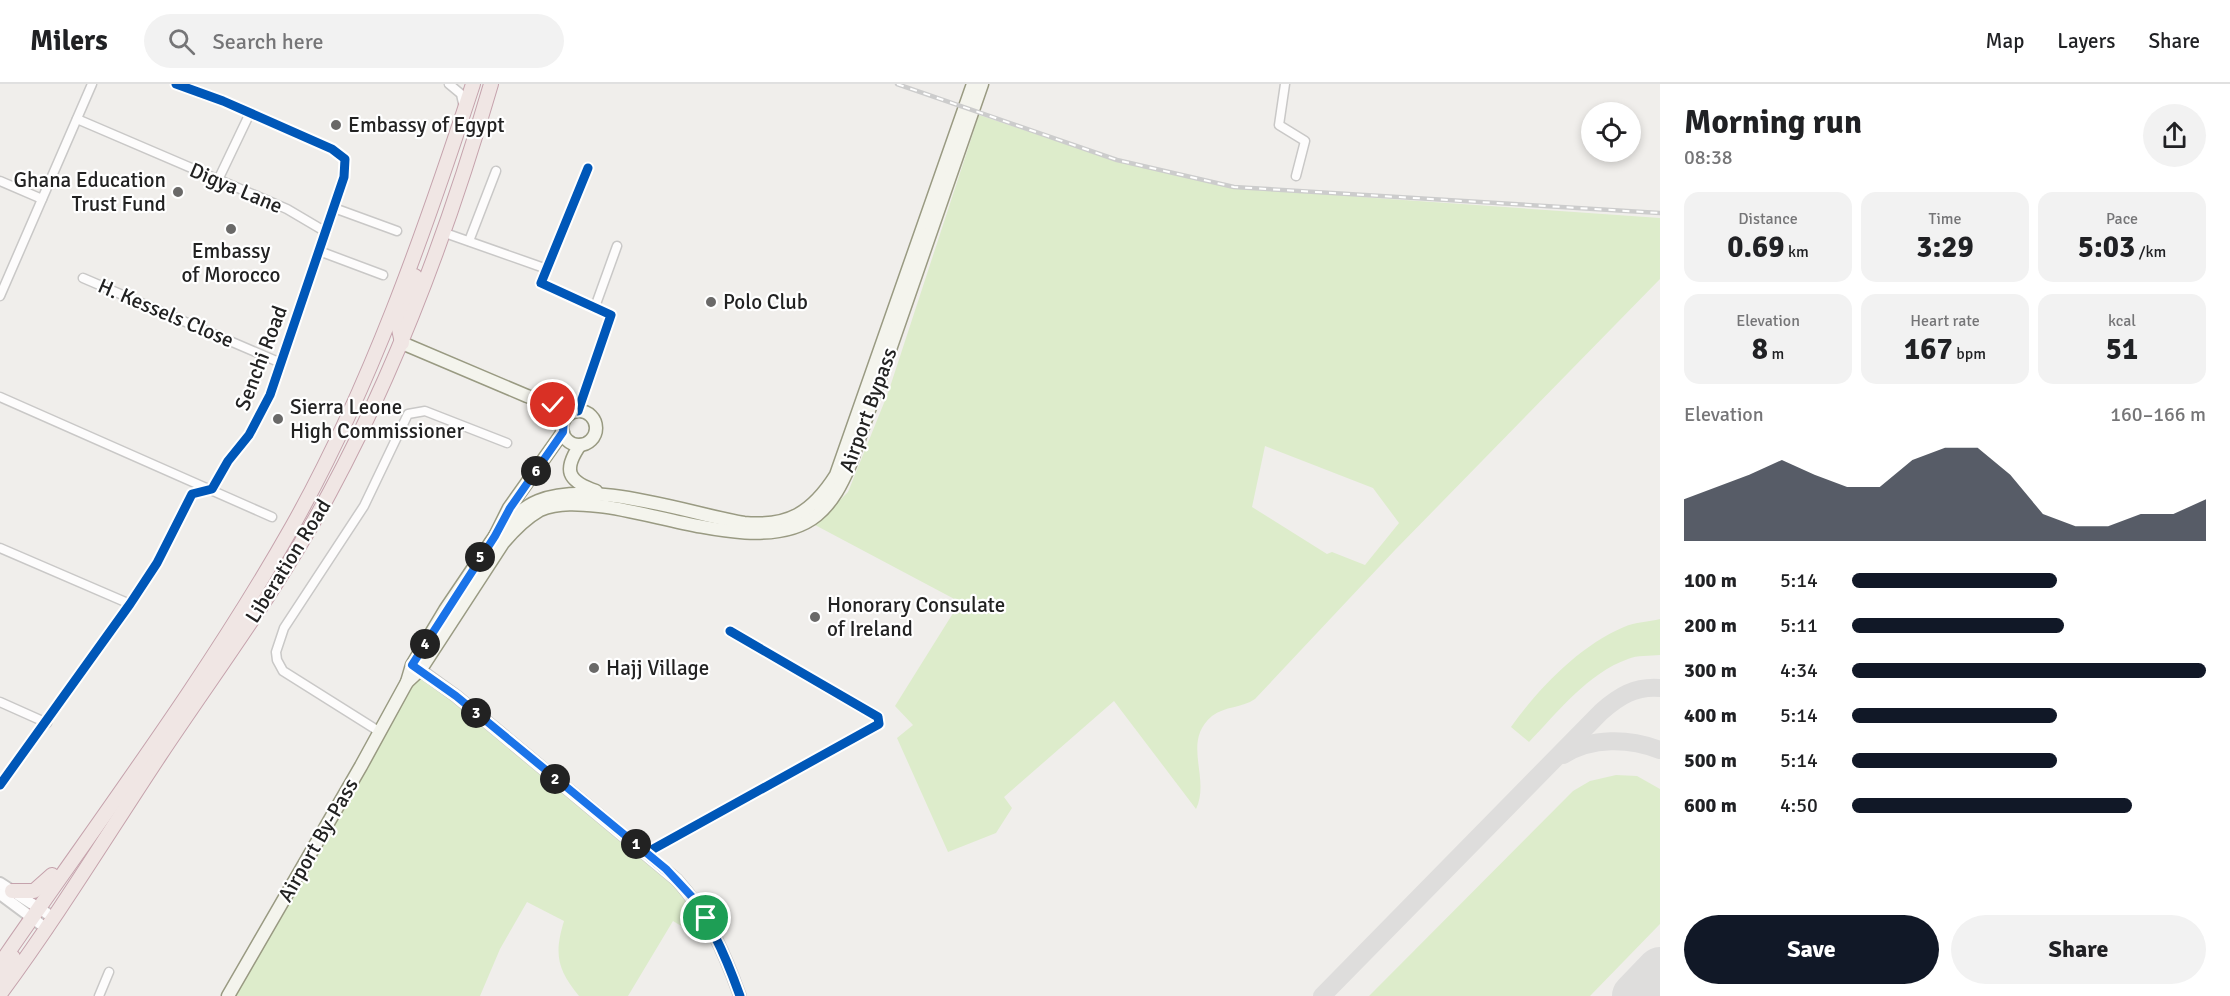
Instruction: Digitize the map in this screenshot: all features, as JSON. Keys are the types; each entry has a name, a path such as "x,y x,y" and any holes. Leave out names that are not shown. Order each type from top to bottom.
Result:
{"highway":[{"name":"Liberation Road","path":"0,994 74,856 222,642 292,525 337,439 417,244 473,84"},
{"name":"Liberation Road","path":"0,964 41,919 264,603 330,492 402,344 445,233 491,84"},
{"path":"402,344 398,327 414,277 417,244"},
{"path":"6,892 34,891 74,856"},
{"path":"0,976 41,919"}],"main road":[{"name":"Airport Bypass","path":"499,540 516,514 540,500 577,494 605,494 744,524 763,525 794,517 820,498 836,476 973,84"},
{"name":"Airport Bypass","path":"499,540 531,516 542,510 564,504 607,507 756,534 796,527 819,514 837,491 850,465 982,84"},
{"path":"402,344 526,396 592,416 596,430 587,443 580,445 569,441 563,428 526,396"},
{"path":"563,428 575,411"},
{"name":"Airport By-Pass","path":"228,996 407,682 499,540 510,508 563,428"},
{"path":"580,445 570,462 572,477 583,486 605,494"}],"street":[{"path":"0,296 92,84"},
{"name":"Senchi Road","path":"176,84 250,113 343,156 346,167 270,395 256,424 228,461 212,489"},
{"path":"449,84 461,94 465,111"},
{"path":"1285,84 1279,125 1305,141 1296,176"},
{"path":"218,180 250,113"},
{"name":"Digya Lane","path":"78,119 286,209 326,232"},
{"path":"575,411 611,316 542,284 588,168"},
{"path":"469,241 496,171"},
{"path":"0,181 42,199"},
{"path":"334,208 397,231"},
{"path":"445,233 548,269"},
{"path":"595,307 617,246"},
{"path":"319,251 383,275"},
{"name":"H. Kessels Close","path":"83,278 281,363"},
{"path":"0,397 272,517"},
{"path":"380,732 283,671 276,652 284,628 364,506 408,414 424,411 507,443"},
{"path":"0,785 47,723 130,603 157,562 192,494 212,489"},
{"path":"0,548 130,603"},
{"path":"646,853 879,723 880,720 730,632"},
{"path":"417,667 646,853 694,899 719,946 740,996"},
{"path":"0,702 47,723"},
{"path":"0,883 6,892 41,919"},
{"path":"99,996 109,972"}],"green space":[{"path":"979,115 1078,148 1213,184 1660,218 1660,279 1395,550 1255,699 1217,713 1203,726 1197,749 1200,797 1196,809 1114,701 1004,797 1012,808 996,833 948,852 897,738 913,725 895,706 960,602 815,525 848,492 888,393","holes":["1265,446 1373,488 1399,523 1365,565 1332,552 1327,554 1252,507"]},
{"path":"1660,619 1660,655 1639,656 1613,665 1574,694 1529,742 1511,727 1547,683 1591,645 1628,625"},
{"path":"418,677 513,741 660,867 694,906 706,926 698,936 673,921 628,996 579,996 566,978 560,961 559,943 564,921 527,902 500,949 480,996 234,996"},
{"path":"1616,775 1637,776 1660,789 1660,924 1590,996 1369,996 1573,791 1590,781"}],"taxiway":[{"path":"1322,996 1601,712 1614,701 1635,690 1660,688"},
{"path":"1563,755 1586,745 1611,741 1636,743 1660,750"}],"runway":[{"path":"1635,996 1660,970"}],"railway":[{"path":"897,84 1117,160 1234,187 1660,213"}],"cycle path":[{"path":"0,785 130,604 157,563 192,494 212,489 228,461 249,435 270,395 344,177 345,159 332,149 223,101 176,84"},
{"path":"578,411 611,315 541,283 588,168"},
{"path":"646,853 879,724 878,717 730,631"},
{"path":"412,665 456,696 677,880 706,920 740,996"}],"place":[{"name":"Embassy of Egypt","path":"336,125"},
{"name":"Ghana Education Trust Fund","path":"178,192"},
{"name":"Embassy of Morocco","path":"231,229"},
{"name":"Polo Club","path":"711,302"},
{"name":"Sierra Leone High Commissioner","path":"278,419"},
{"name":"Honorary Consulate of Ireland","path":"815,617"},
{"name":"Hajj Village","path":"594,668"}],"route":[{"path":"553,405 572,412 562,423 563,432 510,508 495,536 445,610 412,665 421,669 456,696 666,869 694,899 706,918"}]}
